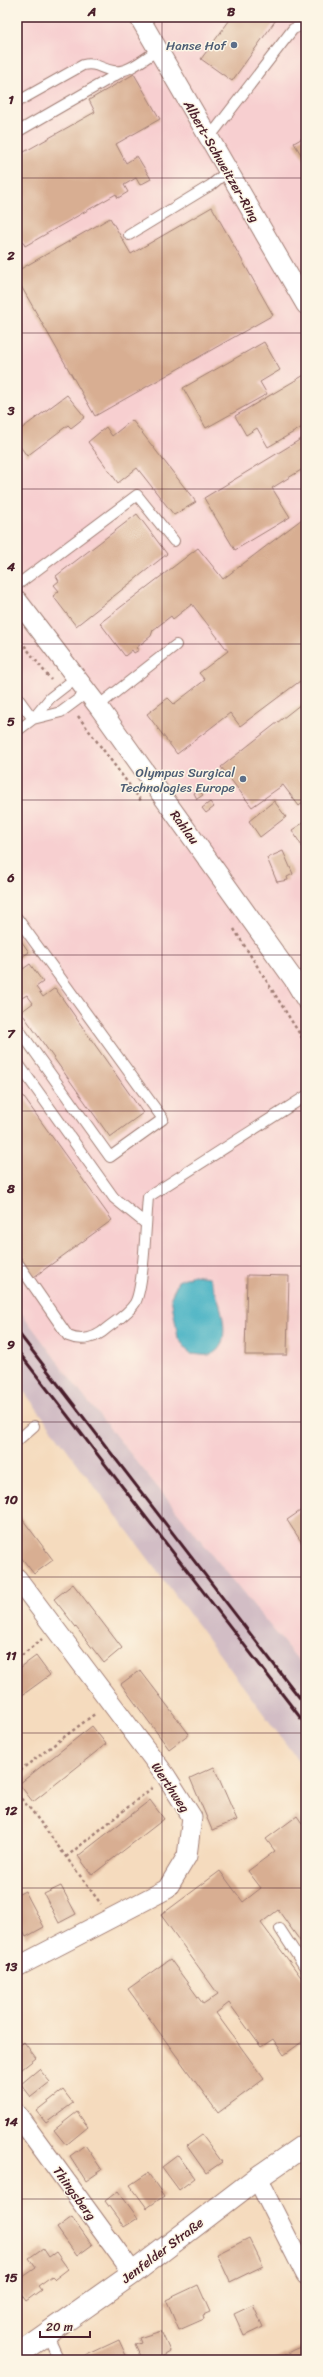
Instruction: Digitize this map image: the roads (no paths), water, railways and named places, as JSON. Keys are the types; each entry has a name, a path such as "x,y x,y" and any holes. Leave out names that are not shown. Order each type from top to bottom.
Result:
{"street":[{"name":"Albert-Schweitzer-Ring","path":"139,17 306,305"},
{"name":"Rahlau","path":"17,600 93,699 294,980 306,1000"},
{"name":"Werthweg","path":"17,1578 166,1776 192,1817 187,1856 167,1889 112,1919 17,1966"},
{"name":"Thingsberg","path":"17,2114 133,2273"},
{"name":"Jenfelder Straße","path":"17,2355 133,2273 257,2178 306,2144"},
{"path":"257,2178 306,2275"}],"lane":[{"path":"209,138 294,29 306,24"},
{"path":"17,132 158,50"},
{"path":"17,102 83,65 91,63 112,71 121,72"},
{"path":"129,235 211,185 228,171"},
{"path":"17,585 136,495 174,541"},
{"path":"33,720 61,712 70,706 93,699 176,645"},
{"path":"17,731 33,720 50,698 77,677"},
{"path":"17,697 33,720"},
{"path":"17,918 163,1119 110,1157 17,1027"},
{"path":"17,1062 114,1198 145,1223"},
{"path":"17,1262 68,1336 75,1339 89,1339 103,1332 135,1304 140,1286 148,1197 306,1096"},
{"path":"17,1441 34,1426"},
{"path":"280,1929 306,1969"},
{"path":"47,2334 59,2360"}],"water":[{"path":"193,1275 209,1277 220,1306 223,1319 224,1331 222,1342 218,1350 209,1355 190,1354 178,1338 171,1297 178,1281"}],"railway":[{"path":"17,1331 306,1706"},
{"path":"17,1350 306,1725"}],"place":[{"name":"Hanse Hof","path":"234,45"},
{"name":"Olympus Surgical Technologies Europe","path":"243,779"}]}
